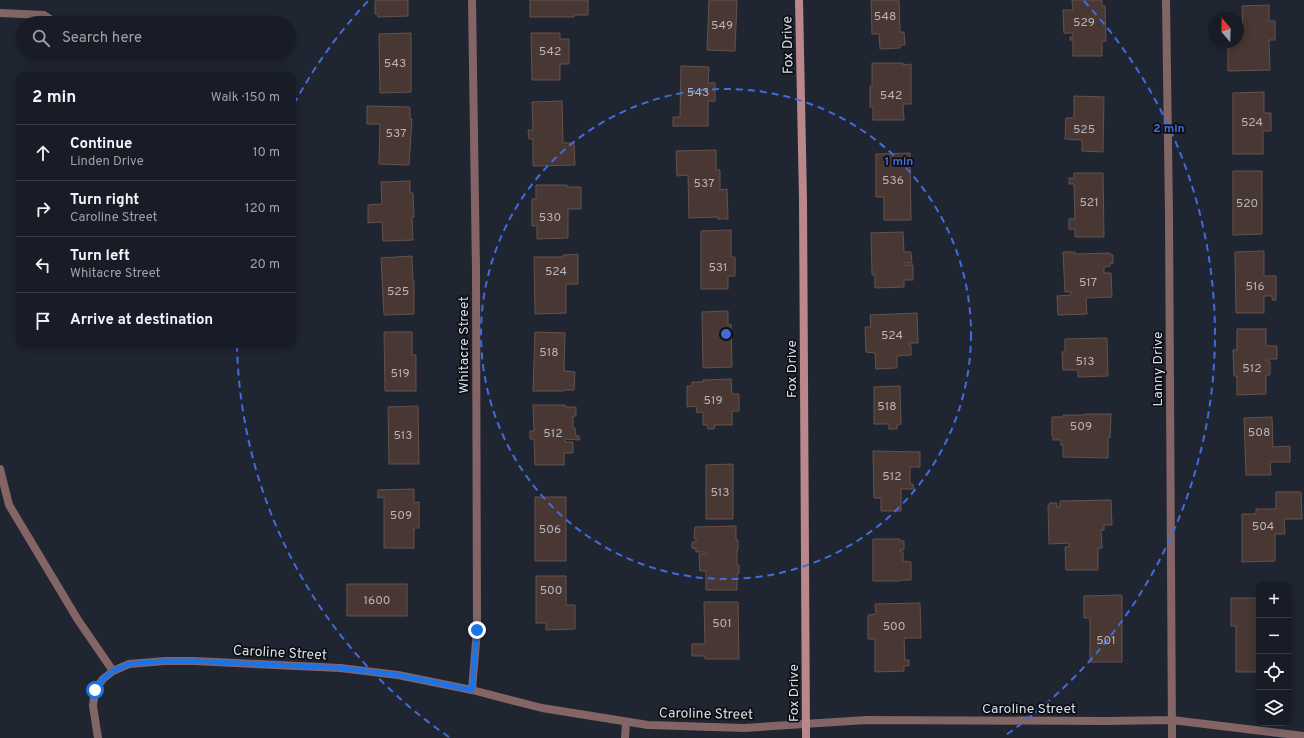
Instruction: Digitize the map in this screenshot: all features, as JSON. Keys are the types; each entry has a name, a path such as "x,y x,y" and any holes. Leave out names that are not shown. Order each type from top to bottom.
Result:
{"main road":[{"name":"Fox Drive","path":"799,0 803,200 806,738"}],"street":[{"name":"Whitacre Street","path":"472,0 476,270 477,623 472,690"},
{"name":"Lanny Drive","path":"1166,0 1169,216 1172,738"},
{"path":"0,13 46,16"},
{"path":"0,469 9,505 78,620 113,671 103,679 95,690 93,706 98,738"},
{"name":"Caroline Street","path":"113,671 129,664 165,661 340,668 398,675 472,690 542,708 648,726 744,728 866,720 1172,720 1304,736"},
{"path":"624,738 626,722"}],"building":[{"path":"408,0 408,16 378,17 378,14 375,14 375,1"},
{"path":"530,0 588,0 588,15 574,15 574,17 530,17"},
{"path":"709,0 737,0 735,51 707,50"},
{"path":"871,0 899,0 900,32 904,32 905,45 900,45 900,48 880,49 879,34 872,34"},
{"path":"1072,0 1102,0 1102,6 1105,6 1106,41 1102,41 1102,56 1073,56 1073,40 1070,40 1070,37 1073,37 1073,33 1064,33 1063,10 1073,10"},
{"path":"1269,5 1269,21 1275,21 1275,40 1269,40 1270,70 1228,71 1228,48 1244,48 1244,12 1242,12 1242,6"},
{"path":"411,33 411,92 380,93 379,34"},
{"path":"531,33 560,33 560,39 569,39 569,64 560,64 560,80 532,80"},
{"path":"872,63 903,63 903,65 911,64 911,104 903,104 904,120 873,120 873,107 870,107"},
{"path":"681,66 709,67 708,83 715,83 715,101 708,101 708,126 673,126 673,117 680,117"},
{"path":"1264,92 1264,113 1271,113 1271,131 1263,131 1263,154 1233,154 1233,93"},
{"path":"1074,96 1104,97 1103,152 1082,151 1082,140 1065,139 1066,118 1074,118"},
{"path":"562,101 563,143 574,143 575,165 533,166 533,139 529,139 528,130 533,130 532,102"},
{"path":"367,106 410,107 410,119 412,119 409,165 379,164 380,124 367,124"},
{"path":"716,150 716,170 720,170 720,190 727,189 728,219 718,219 718,217 689,218 688,175 677,176 676,151"},
{"path":"910,153 911,220 884,220 884,197 876,197 876,154"},
{"path":"1233,171 1262,171 1262,234 1233,235"},
{"path":"1074,173 1103,173 1104,237 1075,237 1075,229 1069,229 1069,219 1075,219 1074,184 1069,184 1069,178 1074,178"},
{"path":"410,181 410,193 413,193 413,240 383,241 382,222 368,223 368,205 382,204 381,182"},
{"path":"536,185 567,185 567,187 581,187 581,209 568,209 568,238 537,239 537,226 532,226 532,199 536,199"},
{"path":"731,230 731,257 735,257 735,276 728,276 728,289 701,289 701,231"},
{"path":"903,232 904,252 911,252 912,263 904,263 904,265 913,265 913,280 904,280 904,287 875,288 875,275 872,275 871,233"},
{"path":"1264,251 1264,276 1276,276 1276,300 1272,300 1272,296 1264,296 1264,313 1236,313 1235,252"},
{"path":"1063,252 1075,252 1075,254 1110,253 1113,255 1113,263 1110,264 1110,266 1104,267 1104,273 1111,273 1112,297 1086,298 1087,314 1058,315 1057,296 1071,295 1071,292 1065,292"},
{"path":"578,254 578,284 566,284 566,313 535,314 534,257 563,257 563,255"},
{"path":"412,256 414,314 384,315 381,258"},
{"path":"728,311 728,325 731,324 732,367 703,368 702,312"},
{"path":"917,313 918,343 908,343 908,345 911,345 911,355 897,356 897,368 876,369 875,353 866,352 865,327 871,327 870,315"},
{"path":"1237,329 1266,329 1266,346 1277,346 1277,359 1266,359 1266,361 1270,361 1270,375 1266,375 1266,394 1237,395 1237,376 1234,376 1233,350 1237,350"},
{"path":"384,332 412,332 412,355 416,355 416,391 385,391"},
{"path":"535,332 565,333 564,371 575,372 574,390 533,391"},
{"path":"1107,338 1108,376 1078,377 1078,370 1063,370 1062,352 1065,352 1065,339"},
{"path":"731,379 732,394 739,394 739,411 732,411 732,425 715,425 714,429 708,429 707,425 703,425 703,412 697,413 696,406 687,407 687,386 692,386 692,382 703,382 703,380"},
{"path":"900,386 901,424 897,425 897,429 889,429 889,424 874,424 874,387"},
{"path":"533,405 565,405 565,407 576,407 576,416 573,416 573,428 575,428 576,436 579,436 580,440 565,439 565,442 573,442 573,453 564,453 564,465 535,465 534,439 530,439 530,431 534,431"},
{"path":"418,406 419,464 389,464 388,407"},
{"path":"1085,414 1111,414 1110,438 1108,438 1108,458 1063,457 1063,445 1061,445 1061,440 1053,440 1052,417"},
{"path":"1272,417 1273,447 1290,446 1290,462 1270,462 1271,475 1246,475 1244,418"},
{"path":"873,451 920,452 920,467 910,467 910,484 913,484 914,489 901,489 901,511 881,511 881,498 874,498"},
{"path":"733,464 733,519 706,519 706,465"},
{"path":"414,489 414,503 419,502 419,528 414,528 414,548 384,548 384,497 378,498 378,490"},
{"path":"1276,492 1301,492 1302,519 1284,519 1285,534 1275,534 1275,561 1242,562 1242,514 1256,514 1256,509 1276,509"},
{"path":"535,497 566,497 566,561 535,561"},
{"path":"1111,500 1112,525 1104,525 1104,530 1101,530 1102,548 1098,548 1098,570 1066,570 1065,547 1069,547 1069,543 1049,544 1048,506 1050,503 1057,503 1057,507 1060,507 1060,501"},
{"path":"736,526 736,540 738,540 737,565 739,565 739,574 737,574 737,590 706,590 706,571 700,571 699,554 706,554 706,552 696,552 696,549 692,548 692,542 696,542 696,539 694,538 695,527"},
{"path":"873,539 900,539 900,541 904,541 904,550 900,550 900,552 903,552 903,561 911,562 911,580 873,581"},
{"path":"536,576 566,576 566,605 575,605 575,629 546,630 546,623 536,623"},
{"path":"347,584 407,584 407,616 347,616"},
{"path":"1122,595 1122,662 1090,662 1090,618 1084,618 1084,596"},
{"path":"1231,598 1256,598 1256,672 1236,672 1236,626 1231,626"},
{"path":"704,602 738,602 739,659 705,659 705,656 692,656 692,644 705,644"},
{"path":"920,603 921,638 904,638 905,660 909,660 909,666 904,666 904,671 875,672 875,639 868,639 868,615 876,614 875,604"}],"route":[{"path":"95,690 103,679 113,671 129,664 165,661 340,668 398,675 472,690 477,630"}]}
